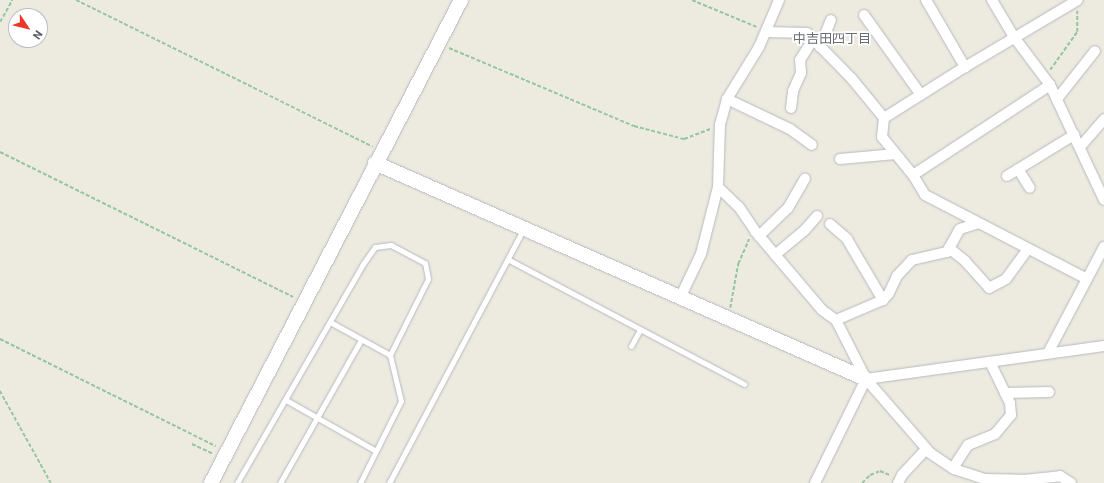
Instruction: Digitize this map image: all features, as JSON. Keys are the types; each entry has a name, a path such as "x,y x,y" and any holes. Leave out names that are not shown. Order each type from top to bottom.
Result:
{"street":[{"path":"211,483 378,157 461,0"},
{"path":"680,298 701,254 718,187 720,125 727,98 766,32 779,0"},
{"path":"926,0 965,67"},
{"path":"992,0 1014,37 1047,82 1057,99 1104,200"},
{"path":"884,118 1014,37 1078,1"},
{"path":"864,15 921,95"},
{"path":"820,47 831,20"},
{"path":"766,32 807,33 813,39 852,79 884,118 882,137 913,175 925,195 1086,279"},
{"path":"791,108 793,91 801,72 800,60 813,39"},
{"path":"1057,99 1095,51"},
{"path":"913,175 1047,82"},
{"path":"727,98 790,129 812,145"},
{"path":"1080,147 1104,119"},
{"path":"1007,176 1074,135"},
{"path":"840,159 896,154"},
{"path":"378,157 524,229 866,379 1104,346"},
{"path":"1018,169 1030,188"},
{"path":"758,234 788,208 805,179"},
{"path":"718,187 739,207 758,234 822,310 836,320 866,379 926,449 952,468 985,479 1024,480 1060,476 1071,483"},
{"path":"775,255 804,231 817,216"},
{"path":"836,320 883,300 889,293 897,276 912,260 947,252 960,229 978,223"},
{"path":"830,224 847,239 883,300"},
{"path":"1048,353 1104,247"},
{"path":"949,248 989,291 1006,279 1028,248"},
{"path":"952,468 968,445 995,434 1011,415 1010,403 990,362"},
{"path":"815,483 866,379"},
{"path":"1005,393 1049,392"},
{"path":"899,482 926,449"}],"lane":[{"path":"389,483 509,260 524,229"},
{"path":"237,483 375,247 391,245 425,263 428,279 390,355 401,401 360,483"},
{"path":"509,260 744,384"},
{"path":"330,322 390,355"},
{"path":"631,346 640,330"},
{"path":"280,483 316,417 361,340"},
{"path":"286,400 376,451"}],"path":[{"path":"0,22 12,0"},
{"path":"76,0 378,157"},
{"path":"692,0 766,32"},
{"path":"1047,82 1077,32 1078,1"},
{"path":"438,44 634,126 684,138 720,125"},
{"path":"0,152 304,303"},
{"path":"727,318 739,269 738,264 750,238 758,234"},
{"path":"0,339 226,455"},
{"path":"0,391 51,483"},
{"path":"192,444 226,455"},
{"path":"862,483 870,475 880,471 899,482"}],"district":[{"name":"中吉田四丁目","path":"832,39"}]}
